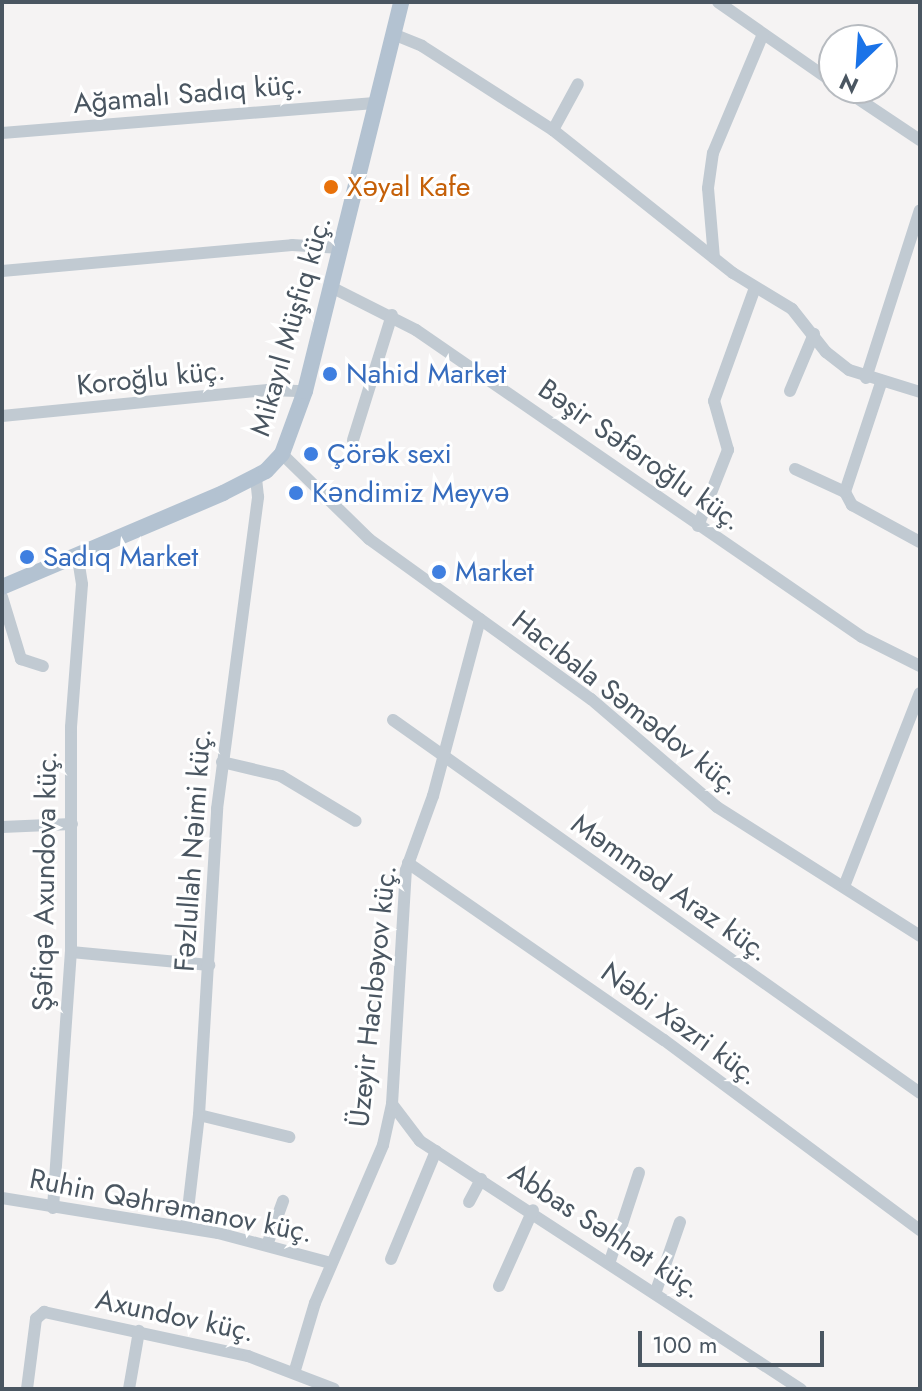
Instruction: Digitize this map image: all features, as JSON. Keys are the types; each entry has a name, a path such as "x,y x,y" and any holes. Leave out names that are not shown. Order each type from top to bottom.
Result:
{"main road":[{"name":"Mikayıl Müşfiq küç.","path":"2,587 256,477 282,454 305,391 401,2"}],"street":[{"path":"718,2 818,72"},
{"path":"393,34 422,46 553,130 714,258 755,288 792,309 826,352 866,378 920,392"},
{"path":"714,258 708,188 713,153 763,34"},
{"path":"553,130 578,84"},
{"name":"Ağamalı Sadıq küç.","path":"2,133 378,103"},
{"path":"866,104 920,140"},
{"path":"866,378 920,210"},
{"path":"2,271 292,245 341,248"},
{"name":"Bəşir Səfəroğlu küç.","path":"331,287 392,315 862,637 920,666"},
{"path":"698,526 728,450 714,401 755,288"},
{"path":"353,440 392,315"},
{"path":"790,391 814,334"},
{"path":"845,492 881,383"},
{"name":"Koroğlu küç.","path":"2,416 268,390 305,391"},
{"name":"Hacıbala Səmədov küç.","path":"282,454 369,539 641,738 717,807 918,930"},
{"path":"795,469 845,492 852,505 919,539"},
{"name":"Fəzlullah Nəimi küç.","path":"186,1227 199,1115 222,762 258,497 256,477"},
{"name":"Şəfiqə Axundova küç.","path":"53,1208 71,952 71,727 82,584 77,554"},
{"path":"2,597 21,659 43,666"},
{"name":"Üzeyir Hacıbəyov küç.","path":"295,1370 331,1263 371,1175 392,1104 408,863 444,757 480,619"},
{"path":"845,884 920,693"},
{"name":"Məmməd Araz küç.","path":"393,720 920,1093"},
{"path":"907,728 920,736"},
{"path":"222,762 281,776 356,821"},
{"path":"2,827 72,824"},
{"name":"Nəbi Xəzri küç.","path":"408,863 664,1040 920,1230"},
{"path":"71,952 209,965"},
{"name":"Abbas Səhhət küç.","path":"392,1104 405,1126 436,1151 533,1210 801,1389"},
{"path":"199,1115 289,1137"},
{"path":"391,1259 436,1151"},
{"path":"610,1261 639,1173"},
{"path":"469,1202 481,1179"},
{"name":"Ruhin Qəhrəmanov küç.","path":"2,1198 186,1227 331,1263"},
{"path":"267,1245 283,1201"},
{"path":"499,1286 533,1210"},
{"path":"656,1291 680,1222"},
{"name":"Axundov küç.","path":"27,1389 36,1319 44,1312 139,1331 295,1370 334,1389"},
{"path":"129,1389 139,1331"}],"place":[{"name":"Xəyal Kafe","path":"331,187"},
{"name":"Nahid Market","path":"330,374"},
{"name":"Çörək sexi","path":"311,454"},
{"name":"Kəndimiz Meyvə","path":"296,493"},
{"name":"Sadıq Market","path":"27,557"},
{"name":"Market","path":"439,572"}]}
